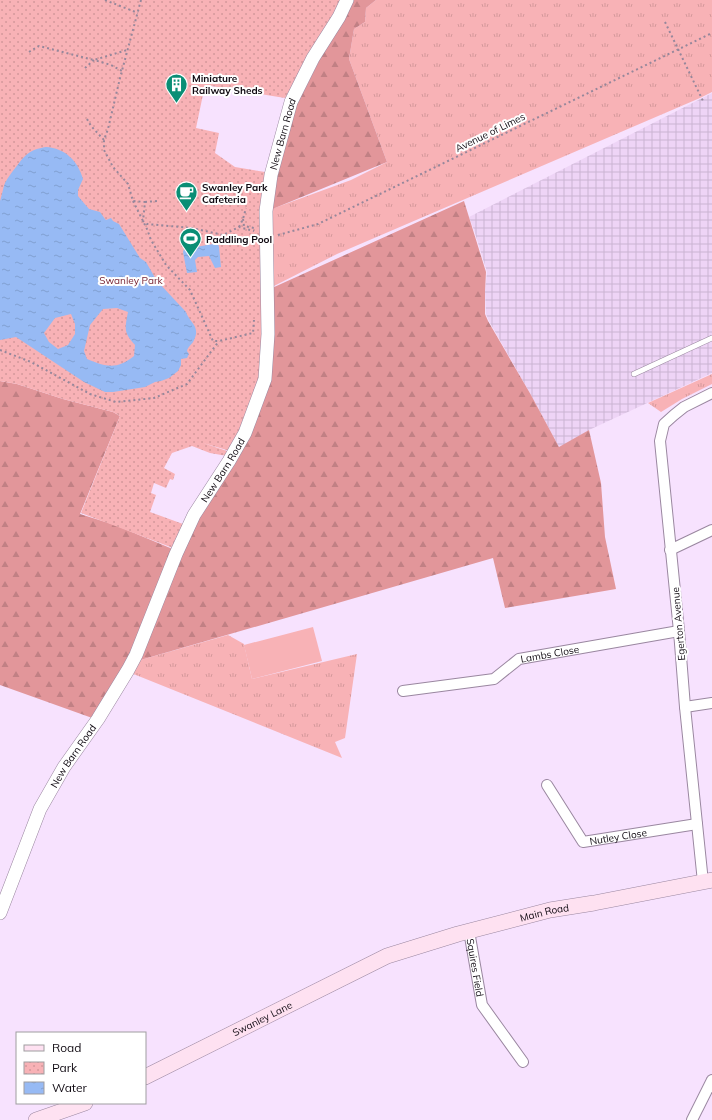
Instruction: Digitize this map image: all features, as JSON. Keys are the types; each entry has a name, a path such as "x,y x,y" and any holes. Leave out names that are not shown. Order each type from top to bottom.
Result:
{"main road":[{"name":"Main Road","path":"380,959 469,931 550,910 707,881"},
{"name":"Swanley Lane","path":"146,1076 380,959"},
{"path":"36,1120 82,1104"}],"street":[{"name":"New Barn Road","path":"0,913 40,809 64,767 98,719 128,670 136,655 176,554 194,515 229,461 245,433 265,379 268,334 266,212 271,175 290,102 313,58 339,18 347,0"},
{"name":"Egerton Avenue","path":"707,881 696,824 660,441 664,424 684,407 712,393"},
{"path":"670,550 712,530"},
{"name":"Lambs Close","path":"403,691 494,679 518,659 679,631"},
{"path":"685,707 712,704"},
{"name":"Nutley Close","path":"548,785 583,842 696,824"},
{"name":"Squires Field","path":"469,931 482,1005 523,1062"},
{"path":"692,1120 712,1080"}],"lane":[{"path":"634,374 712,338"}],"path":[{"path":"105,0 138,13"},
{"path":"140,0 138,13 104,140 104,150 113,166 128,184 133,201 150,240 166,265 190,290 213,341 253,333 254,317"},
{"path":"665,22 704,103"},
{"name":"Avenue of Limes","path":"274,236 318,224 712,33"},
{"path":"29,52 39,46 111,65 122,72"},
{"path":"85,68 94,60 127,50"},
{"path":"87,119 91,126 104,140"},
{"path":"133,201 157,201"},
{"path":"143,221 145,202"},
{"path":"143,221 147,224 192,228 223,235 239,227 246,208"},
{"path":"243,219 244,226 254,228 254,231"},
{"path":"239,227 258,233"},
{"path":"0,350 31,362 90,394 116,402 154,398 187,384 219,341"}],"shaded area":[{"path":"712,93 712,373 589,430 560,449 486,314 485,291 487,272 469,217"}],"green space":[{"name":"Swanley Park","path":"0,0 343,0 285,98 205,85 196,128 219,133 215,153 235,167 265,172 263,189 265,336 260,381 230,451 203,443 230,452 227,456 210,453 192,446 172,453 164,468 175,474 173,480 170,479 166,488 154,483 151,493 156,495 150,512 183,524 173,548 81,513 120,416 113,412 63,399 17,384 0,381"},
{"path":"350,0 376,0 366,8 365,22 354,29 349,59 387,162 270,210 291,116"},
{"path":"376,0 712,0 712,92 337,254 272,287 269,210 351,180 387,162 349,59 354,29 365,22 366,8"},
{"path":"464,201 486,272 485,314 488,321 559,447 589,430 601,483 605,537 616,589 505,608 493,558 137,661 187,537 232,464 272,288"},
{"path":"712,374 712,384 682,399 661,412 648,403"},
{"path":"0,381 17,384 63,399 113,412 120,416 80,514 115,525 175,550 130,659 95,719 0,685"},
{"path":"313,627 322,661 252,679 244,645"},
{"path":"228,635 244,644 252,679 357,654 345,738 335,742 342,758 131,673 137,661"}],"water":[{"path":"46,147 59,150 74,161 81,172 83,179 78,190 78,196 89,209 100,212 106,220 111,218 119,224 140,258 146,262 159,283 186,312 187,316 194,324 196,335 187,351 189,354 187,358 181,359 181,365 178,371 169,378 145,387 105,392 84,382 16,337 0,340 0,201 5,183 19,163 32,151","holes":["117,308 128,312 126,330 128,337 135,345 134,356 122,364 111,366 87,359 84,351 90,325 103,309","71,314 75,324 75,334 68,345 58,349 49,342 44,333 55,318"]},
{"name":"Paddling Pool","path":"218,244 221,267 215,268 209,256 198,257 195,260 197,272 187,273 183,252 184,249"}],"place":[{"name":"Miniature Railway Sheds","path":"176,104"},
{"name":"Swanley Park Cafeteria","path":"187,212"},
{"name":"Paddling Pool","path":"190,258"}]}
